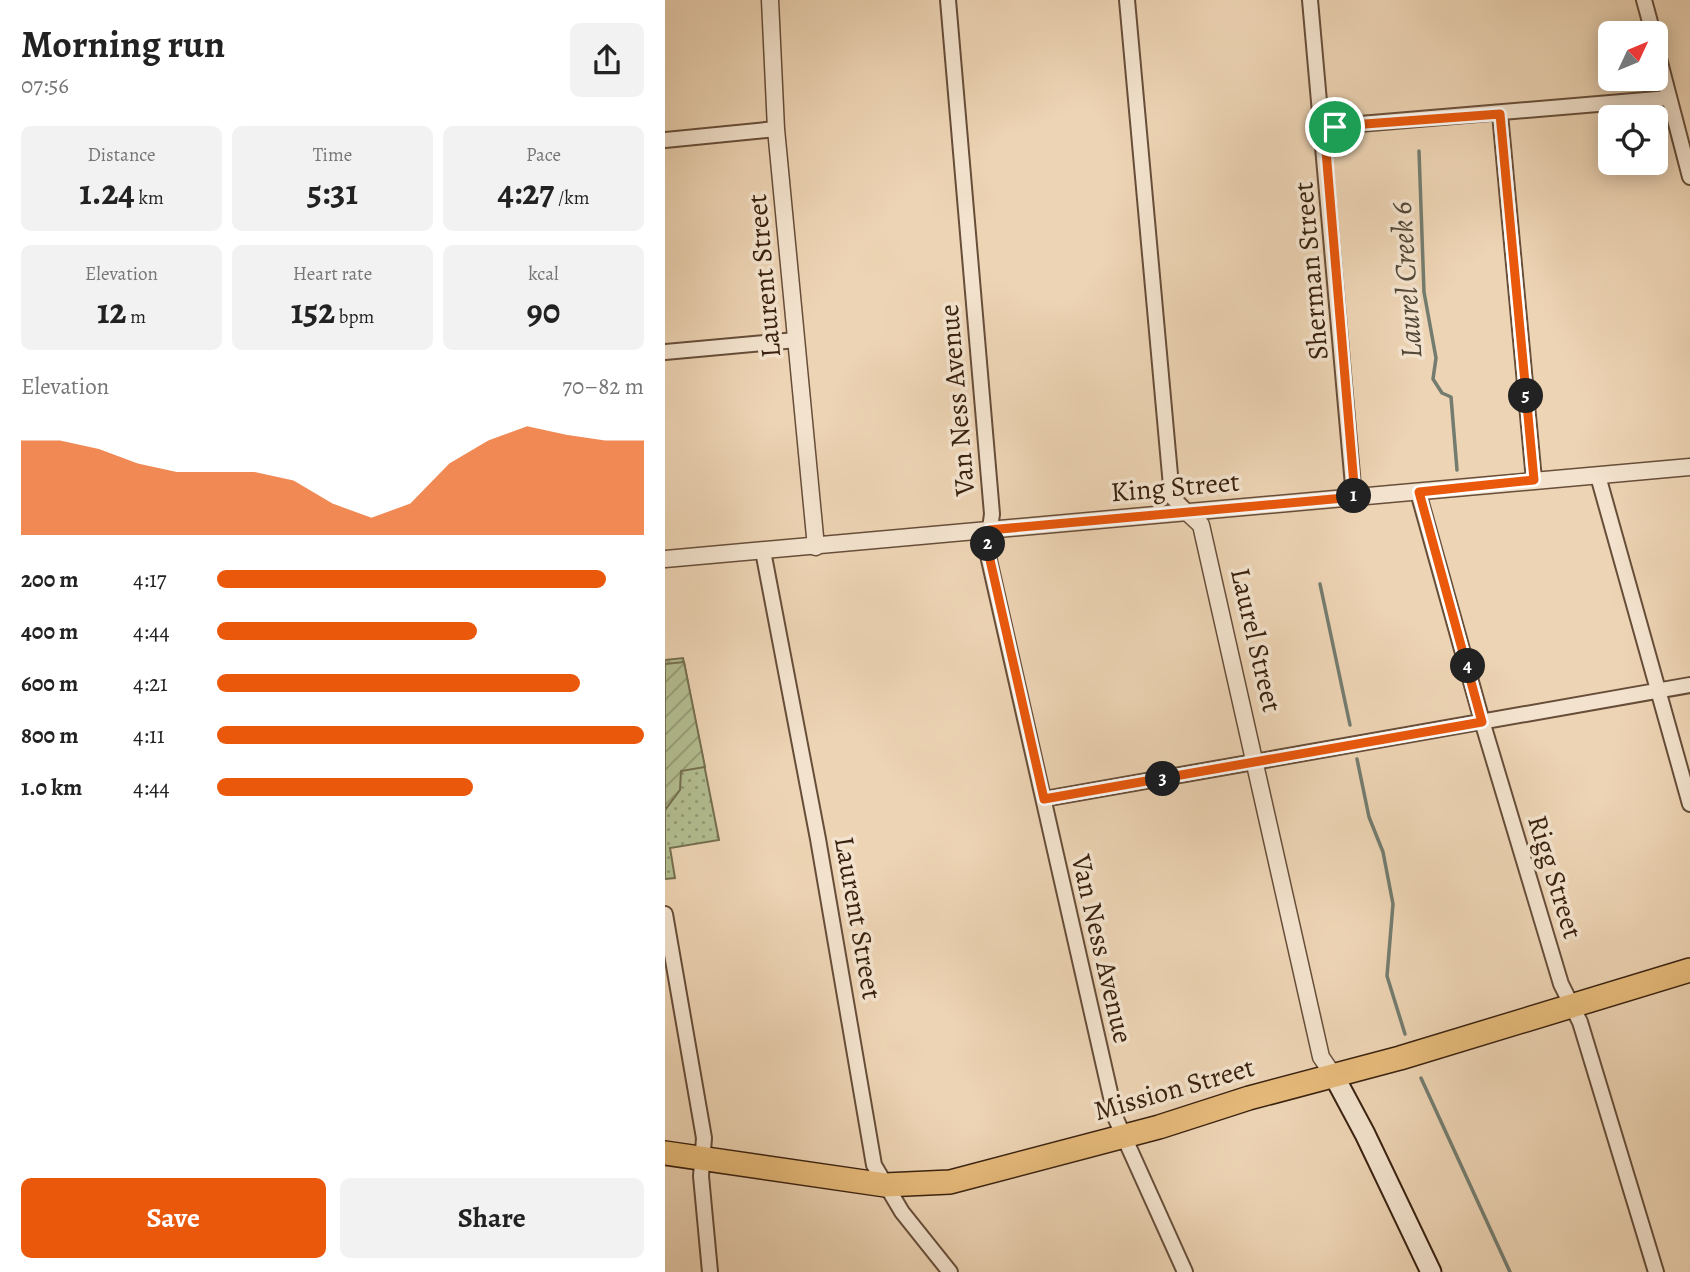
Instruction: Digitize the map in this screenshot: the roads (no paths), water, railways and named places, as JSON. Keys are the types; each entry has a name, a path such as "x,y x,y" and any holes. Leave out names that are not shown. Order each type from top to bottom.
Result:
{"highway":[{"name":"Mission Street","path":"665,1153 885,1185 950,1182 1126,1136 1690,970"}],"main road":[{"name":"Laurel Street","path":"1334,1076 1431,1272"}],"street":[{"name":"Laurent Street","path":"770,0 776,129 816,547"},
{"name":"Van Ness Avenue","path":"948,0 992,514 988,551 1115,1119 1126,1136 1185,1272"},
{"name":"Laurel Street","path":"1127,0 1172,497 1201,525 1321,1057 1334,1076"},
{"name":"Sherman Street","path":"1310,0 1324,127 1355,497"},
{"path":"1644,0 1650,21"},
{"path":"1667,91 1690,177"},
{"path":"1324,127 1669,98"},
{"path":"1500,114 1534,480"},
{"path":"665,140 776,129"},
{"path":"665,352 796,340"},
{"name":"King Street","path":"665,559 1690,467"},
{"path":"1598,476 1690,804"},
{"name":"Rigg Street","path":"1419,492 1482,722 1563,989 1581,1025 1656,1272"},
{"name":"Laurent Street","path":"763,551 874,1161 885,1185 919,1236 950,1272"},
{"path":"1044,799 1690,685"},
{"path":"665,914 704,1138 701,1175 710,1272"}],"waterway":[{"name":"Laurel Creek 6","path":"1419,151 1424,292 1436,358 1433,379 1442,393 1451,397 1457,470"},
{"path":"1320,584 1350,725"},
{"path":"1357,759 1369,817 1383,852 1393,904 1387,976 1405,1034"},
{"path":"1421,1078 1510,1272"}]}
